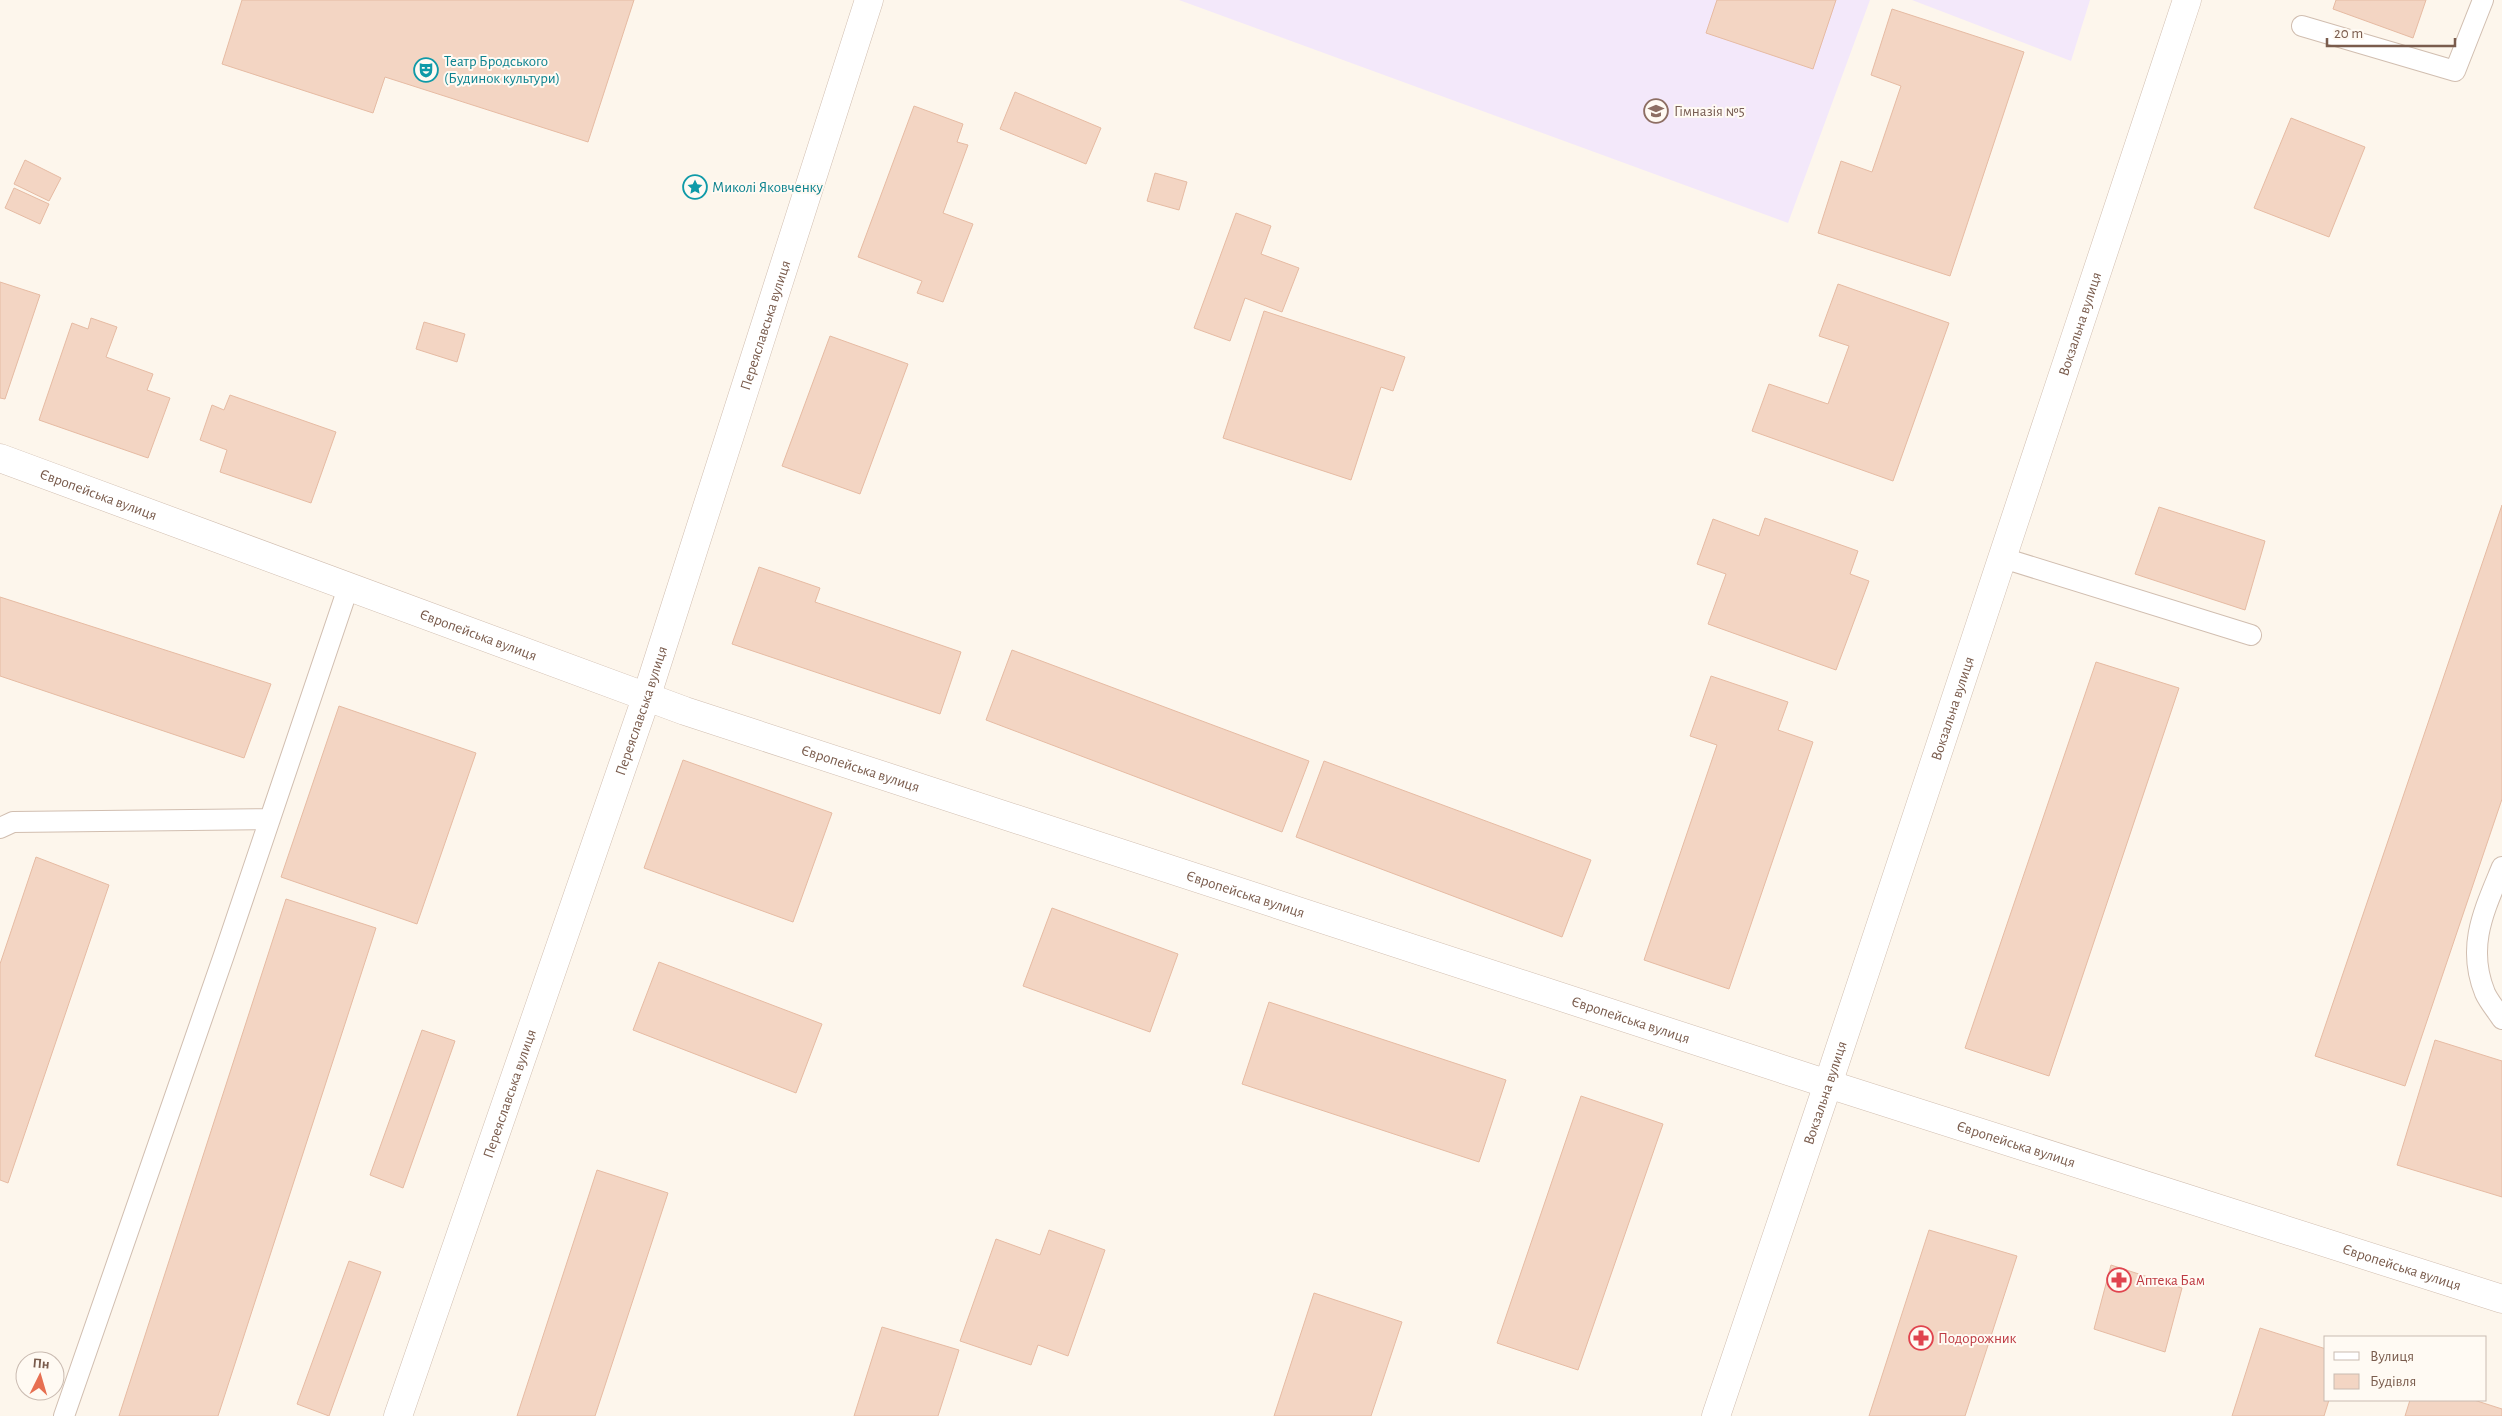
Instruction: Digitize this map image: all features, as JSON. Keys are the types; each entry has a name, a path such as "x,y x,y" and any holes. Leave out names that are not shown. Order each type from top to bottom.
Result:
{"street":[{"name":"Переяславська вулиця","path":"398,1416 646,698 869,0"},
{"name":"Вокзальна вулиця","path":"1716,1416 2003,558 2187,0"},
{"name":"Європейська вулиця","path":"0,458 646,698 1828,1084 2502,1300"}],"lane":[{"path":"2302,26 2455,71 2483,0"},
{"path":"2003,558 2251,635"},
{"path":"64,1416 348,588"},
{"path":"0,828 13,822 270,818"},
{"path":"2502,867 2483,915 2475,958 2485,994 2502,1019"}],"shaded area":[{"name":"Гімназія №5","path":"1179,0 1870,0 1788,223"},
{"path":"1912,0 2090,0 2071,61"}],"building":[{"name":"Театр Бродського (Будинок культури)","path":"242,0 634,0 588,142 385,77 373,113 222,64"},
{"path":"1717,0 1836,0 1813,69 1706,33"},
{"path":"2336,0 2426,0 2413,38 2333,9"},
{"path":"1892,9 2024,52 1950,276 1818,233 1841,161 1872,172 1901,86 1871,75"},
{"path":"1015,92 1101,128 1086,164 1000,129"},
{"path":"914,106 963,124 957,142 968,145 943,213 973,224 943,302 917,293 922,281 858,257"},
{"path":"2291,118 2365,147 2329,237 2254,208"},
{"path":"25,160 61,178 49,201 14,184"},
{"path":"1155,173 1187,182 1179,210 1147,201"},
{"path":"14,188 49,204 40,224 5,208"},
{"path":"1236,213 1271,226 1261,254 1299,268 1282,312 1245,298 1230,341 1194,328"},
{"path":"0,282 40,295 5,399 0,398"},
{"path":"1838,284 1949,323 1893,481 1752,431 1769,384 1828,404 1849,346 1819,336"},
{"path":"1264,311 1405,357 1393,391 1381,387 1351,480 1223,438"},
{"path":"91,318 117,327 106,357 153,374 147,390 170,398 148,458 39,420 72,323 88,329"},
{"path":"424,322 465,334 457,362 416,349"},
{"path":"830,336 908,364 860,494 782,466"},
{"path":"230,395 336,432 311,503 220,472 227,450 200,440 212,405 224,410"},
{"path":"2502,505 2502,799 2405,1086 2315,1056"},
{"path":"2159,507 2265,541 2245,610 2135,574"},
{"path":"1765,518 1858,551 1850,574 1869,581 1836,670 1708,624 1726,574 1697,564 1713,519 1759,536"},
{"path":"759,567 820,588 815,602 961,652 940,714 732,644"},
{"path":"0,597 271,684 244,758 0,676"},
{"path":"1012,650 1309,761 1282,832 986,720"},
{"path":"2096,662 2179,688 2049,1076 1965,1048"},
{"path":"1711,676 1788,702 1778,730 1813,742 1729,989 1644,960 1717,745 1690,736"},
{"path":"339,706 476,753 417,924 281,877"},
{"path":"683,760 832,813 793,922 644,868"},
{"path":"1324,761 1591,860 1562,937 1296,837"},
{"path":"36,857 109,885 8,1183 0,1180 0,964"},
{"path":"286,899 376,928 218,1416 119,1416"},
{"path":"1052,908 1178,954 1150,1032 1023,986"},
{"path":"659,962 822,1024 796,1093 633,1030"},
{"path":"1269,1002 1506,1080 1479,1162 1242,1084"},
{"path":"422,1030 455,1041 403,1188 370,1175"},
{"path":"2435,1040 2502,1061 2502,1197 2397,1165"},
{"path":"1581,1096 1663,1124 1578,1370 1497,1343"},
{"path":"597,1170 668,1193 595,1416 517,1416"},
{"path":"1049,1230 1105,1250 1068,1356 1038,1345 1031,1365 960,1341 996,1239 1040,1255"},
{"path":"1929,1230 2017,1256 1965,1416 1869,1416"},
{"path":"349,1261 381,1272 329,1416 297,1404"},
{"path":"2111,1265 2182,1288 2165,1352 2094,1329"},
{"path":"1314,1293 1402,1322 1371,1416 1274,1416"},
{"path":"882,1327 959,1350 938,1416 854,1416"},
{"path":"2260,1328 2324,1348 2324,1401 2329,1401 2324,1416 2232,1416"},
{"path":"2410,1401 2477,1401 2502,1409 2502,1416 2405,1416"}],"place":[{"name":"Театр Бродського (Будинок культури)","path":"426,70"},
{"name":"Гімназія №5","path":"1656,111"},
{"name":"Миколі Яковченку","path":"695,187"},
{"name":"Аптека Бам","path":"2119,1280"},
{"name":"Подорожник","path":"1921,1338"}]}
